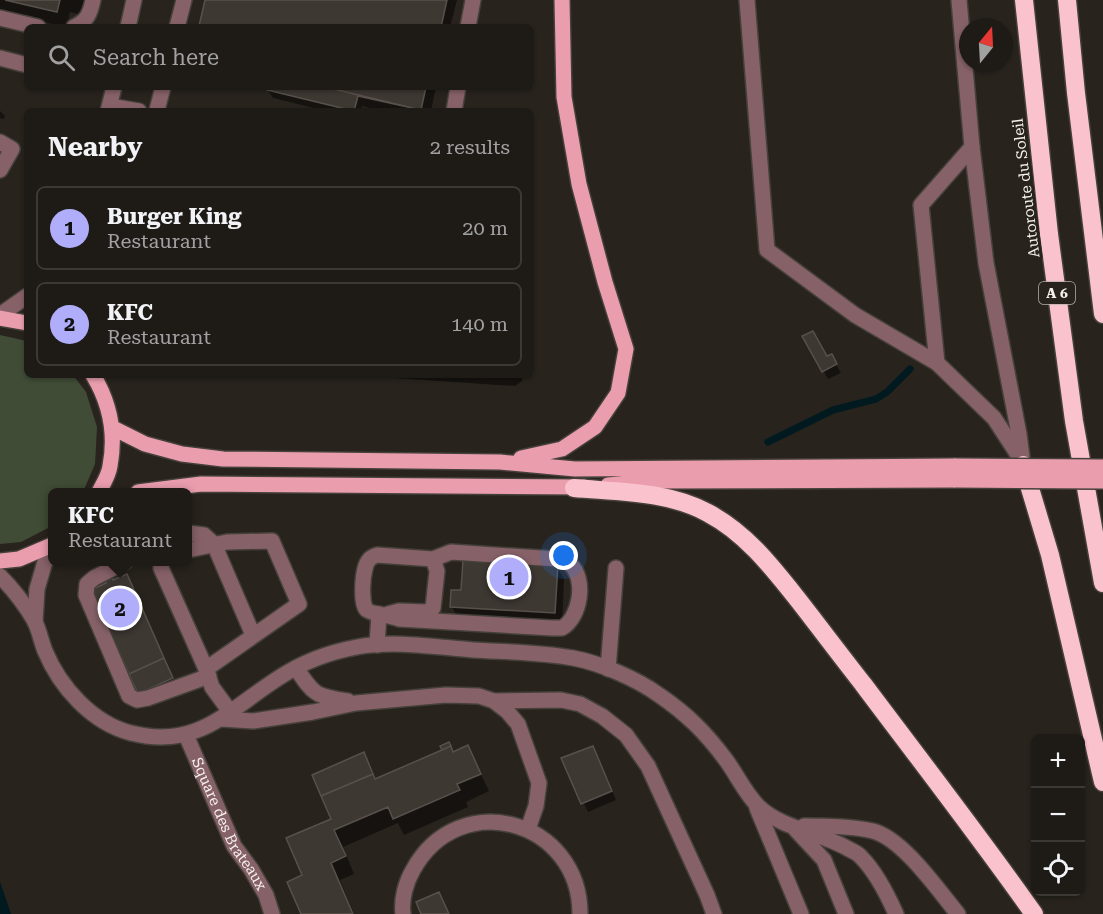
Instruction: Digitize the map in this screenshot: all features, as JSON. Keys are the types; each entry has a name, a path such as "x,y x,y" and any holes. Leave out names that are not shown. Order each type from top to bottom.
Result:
{"highway":[{"name":"Autoroute du Soleil","path":"1024,0 1048,234 1074,421 1103,583"},
{"path":"1067,0 1103,314"},
{"path":"1022,461 1050,555 1103,782"},
{"path":"574,488 661,497 684,503 706,512 729,526 764,558 822,630 992,854 1034,914"}],"main road":[{"path":"500,462 562,449 595,427 618,393 626,349 605,282 579,184 564,97 562,0"},
{"path":"0,316 24,322"},
{"path":"95,378 103,392 112,428 110,468 101,488"},
{"path":"112,428 145,444 182,454 224,459 500,462 575,469 956,473 1103,481"},
{"path":"170,488 233,483 574,488 656,481 1103,467"},
{"path":"0,561 20,559 48,547"}],"street":[{"path":"81,24 90,13 93,0"},
{"path":"129,24 134,0"},
{"path":"178,24 184,0"},
{"path":"469,24 473,0"},
{"path":"747,0 768,250 855,315 937,363 994,418 1022,461"},
{"path":"959,0 972,147 986,263 1019,434 1022,461"},
{"path":"0,18 25,24"},
{"path":"0,58 24,64"},
{"path":"109,108 113,90"},
{"path":"158,108 162,90"},
{"path":"454,108 458,90"},
{"path":"0,142 12,149 0,170"},
{"path":"937,363 921,205 972,147"},
{"path":"0,316 24,298"},
{"path":"192,534 204,536 214,544 253,635"},
{"path":"116,566 87,584 86,595 129,696 137,700 148,698 208,673 253,635 299,604 272,541 214,544 192,549"},
{"path":"451,552 557,559 568,562 579,576 578,604 573,618 562,628 399,619 384,614 365,610 362,603 365,566 369,559 377,555 433,559 451,552"},
{"path":"35,622 37,589 48,555"},
{"path":"384,614 399,611 431,611 437,571 433,559"},
{"path":"161,566 226,716"},
{"path":"608,669 616,568"},
{"path":"0,576 17,594 35,622 46,653 65,686 78,701 109,724 129,732 158,737 186,735 226,716 296,668 326,655 358,646 412,645 574,658 608,669 658,693 696,722 726,760 754,803 801,914"},
{"path":"377,645 384,614"},
{"path":"296,668 309,687 322,697 356,703"},
{"path":"226,716 253,721 356,703 462,695 479,696 494,701 518,724 540,783 536,806 528,829"},
{"path":"494,701 561,700 580,704 602,716 626,735 648,766 714,914"},
{"name":"Square des Brateaux","path":"186,735 234,846 266,895 272,914"},
{"path":"754,803 768,816 840,844 861,856 896,914"},
{"path":"403,914 407,881 421,855 443,836 470,824 500,821 528,829 553,846 571,869 580,897 580,914"},
{"path":"792,826 824,860 846,914"},
{"path":"792,826 846,827 875,832 901,847 958,914"}],"green space":[{"path":"0,335 24,340 24,378 75,378 86,392 97,427 95,464 85,488 48,488 48,528 21,542 0,544"}],"water":[{"path":"0,882 11,914 0,914"}],"building":[{"path":"5,0 60,0 57,12"},
{"path":"205,0 447,0 442,24 199,24"},
{"path":"267,90 338,90 413,108 358,96 355,108 342,108"},
{"path":"338,90 425,90 421,108 413,108"},
{"path":"813,331 827,356 832,354 837,364 822,372 802,336"},
{"path":"463,560 558,565 555,613 450,607 451,590 461,590"},
{"path":"111,574 113,580 127,574 164,658 129,674 115,643 110,645 91,590 106,583 104,578"},
{"path":"164,658 173,678 138,694 129,674"},
{"path":"449,742 451,746 442,750 440,746"},
{"path":"468,745 481,774 457,784 460,790 393,819 388,807 334,830 346,856 331,863 353,914 301,914 287,882 302,875 286,838 331,819 321,796 373,774 375,779 451,746 453,752"},
{"path":"593,746 612,791 581,804 561,758"},
{"path":"364,752 373,774 321,796 312,775"},
{"path":"439,892 449,914 421,914 416,902"}],"waterway":[{"path":"768,442 833,410 876,399 887,392 910,369"}],"place":[{"name":"Burger King","path":"509,577"},
{"name":"KFC","path":"120,608"}]}
